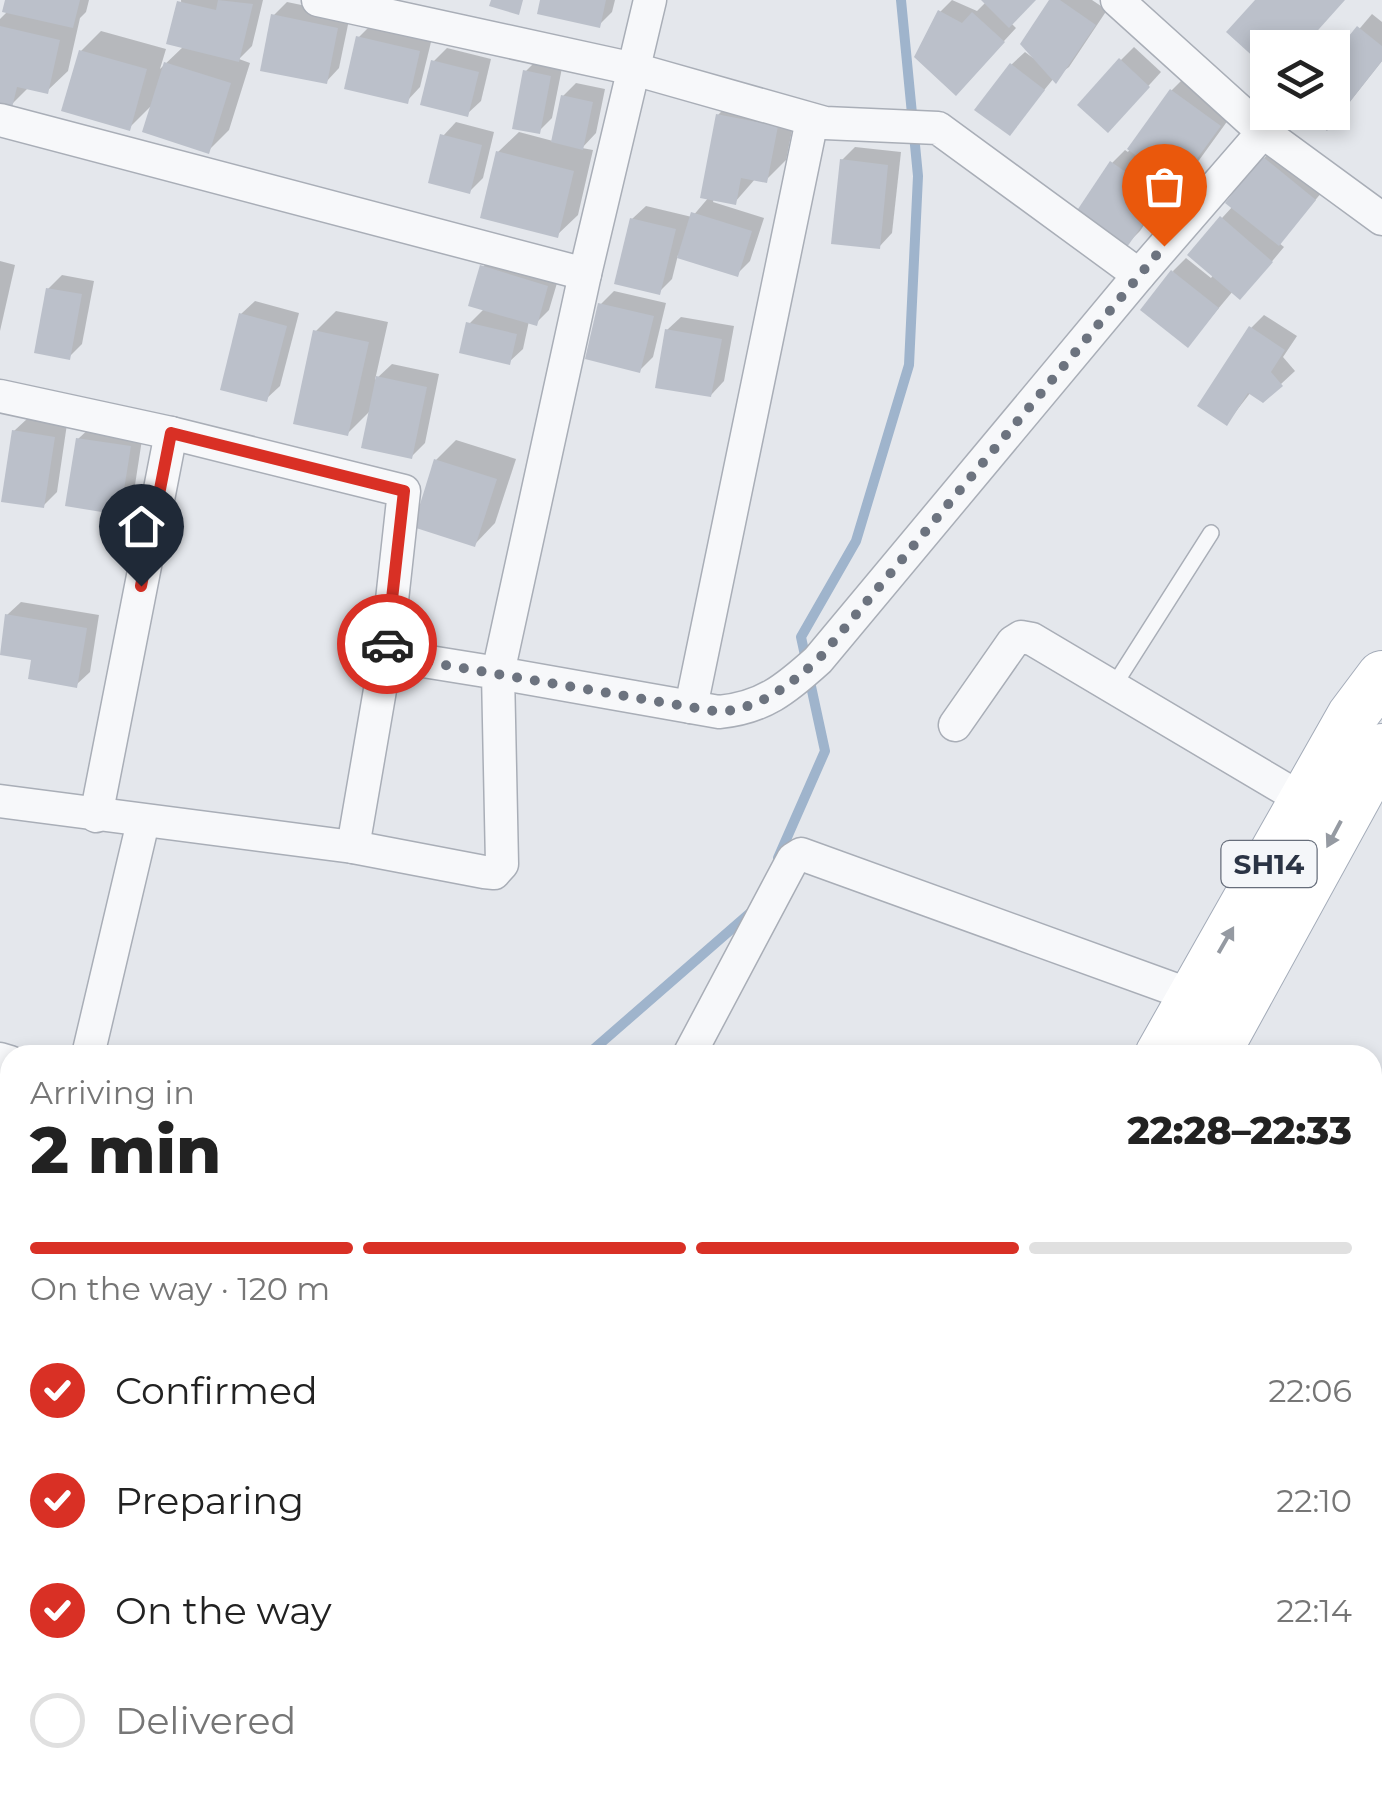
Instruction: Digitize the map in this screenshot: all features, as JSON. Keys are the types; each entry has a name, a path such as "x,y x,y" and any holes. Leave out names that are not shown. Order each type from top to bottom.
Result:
{"main road":[{"name":"SH14","path":"1219,1045 1351,779 1352,716 1382,676"},
{"name":"SH14","path":"1166,1045 1193,996 1351,779"}],"street":[{"path":"318,0 634,69 825,124 938,128 1139,275"},
{"path":"0,802 353,847 484,872 499,870 502,864 498,673 585,274 650,0"},
{"path":"1117,0 1263,132 1382,218"},
{"path":"0,120 585,274"},
{"path":"691,707 812,120"},
{"path":"386,655 719,712 746,710 783,690 818,660 1263,132"},
{"path":"0,396 171,433 404,491 386,655 353,847"},
{"path":"96,816 171,433"},
{"path":"955,725 1013,642 1022,638 1032,640 1112,687 1351,779"},
{"path":"90,1045 143,822"},
{"path":"694,1045 794,859 801,854 1193,996"}],"lane":[{"path":"1112,687 1211,533"}],"building":[{"path":"5,0 80,0 73,28 2,12"},
{"path":"218,0 253,4 239,62 166,44 177,1 216,10"},
{"path":"491,0 523,0 519,15 489,6"},
{"path":"540,0 606,0 600,28 537,14"},
{"path":"981,0 1036,0 1009,28"},
{"path":"1049,0 1060,0 1096,25 1056,84 1020,44"},
{"path":"1255,0 1345,0 1318,30 1250,30 1250,54 1226,32"},
{"path":"938,10 962,23 972,12 1005,42 956,96 914,57"},
{"path":"271,14 338,28 327,84 260,71"},
{"path":"0,26 60,40 48,94 17,87 12,108 0,105"},
{"path":"1357,26 1382,46 1382,61 1350,102 1350,35"},
{"path":"356,36 420,51 408,104 344,89"},
{"path":"79,50 147,69 130,131 61,111"},
{"path":"1119,58 1150,87 1108,133 1077,105"},
{"path":"431,60 479,72 468,117 420,105"},
{"path":"164,62 231,83 209,154 142,132"},
{"path":"1010,63 1045,90 1010,136 974,110"},
{"path":"523,70 551,76 540,134 512,129"},
{"path":"1170,89 1221,126 1177,186 1127,149"},
{"path":"561,95 593,102 583,150 551,142"},
{"path":"716,114 778,126 767,183 741,178 736,205 700,198"},
{"path":"440,134 482,145 470,194 428,183"},
{"path":"496,151 574,171 558,238 480,218"},
{"path":"1262,156 1316,200 1279,246 1225,203"},
{"path":"840,159 888,165 880,249 831,244"},
{"path":"1110,161 1162,197 1127,247 1076,212"},
{"path":"691,212 752,231 738,277 677,258"},
{"path":"1220,216 1273,262 1240,300 1187,255"},
{"path":"630,218 676,229 660,295 614,284"},
{"path":"480,265 548,286 537,326 468,306"},
{"path":"1171,270 1219,308 1188,348 1140,310"},
{"path":"46,288 82,294 70,360 34,353"},
{"path":"598,303 654,316 640,373 585,359"},
{"path":"239,313 287,326 267,402 220,390"},
{"path":"466,322 517,334 510,365 459,353"},
{"path":"1249,326 1285,350 1271,372 1283,386 1263,403 1248,393 1227,426 1197,406"},
{"path":"665,329 722,339 711,397 655,388"},
{"path":"313,330 369,342 348,436 293,424"},
{"path":"376,376 427,387 412,459 361,448"},
{"path":"12,430 55,437 44,508 1,502"},
{"path":"76,438 131,446 120,515 65,506"},
{"path":"434,459 497,479 475,547 413,527"},
{"path":"5,614 87,628 77,688 28,679 31,660 0,655"}],"waterway":[{"path":"806,660 801,637 856,541 909,365 918,176 901,0"},
{"path":"778,858 825,751 809,677"},
{"path":"598,1045 750,913"}],"way so far":[{"path":"387,644 386,655 719,712 746,710 783,690 818,660 1164,246"}],"route":[{"path":"141,586 171,433 404,491 387,644"}]}
